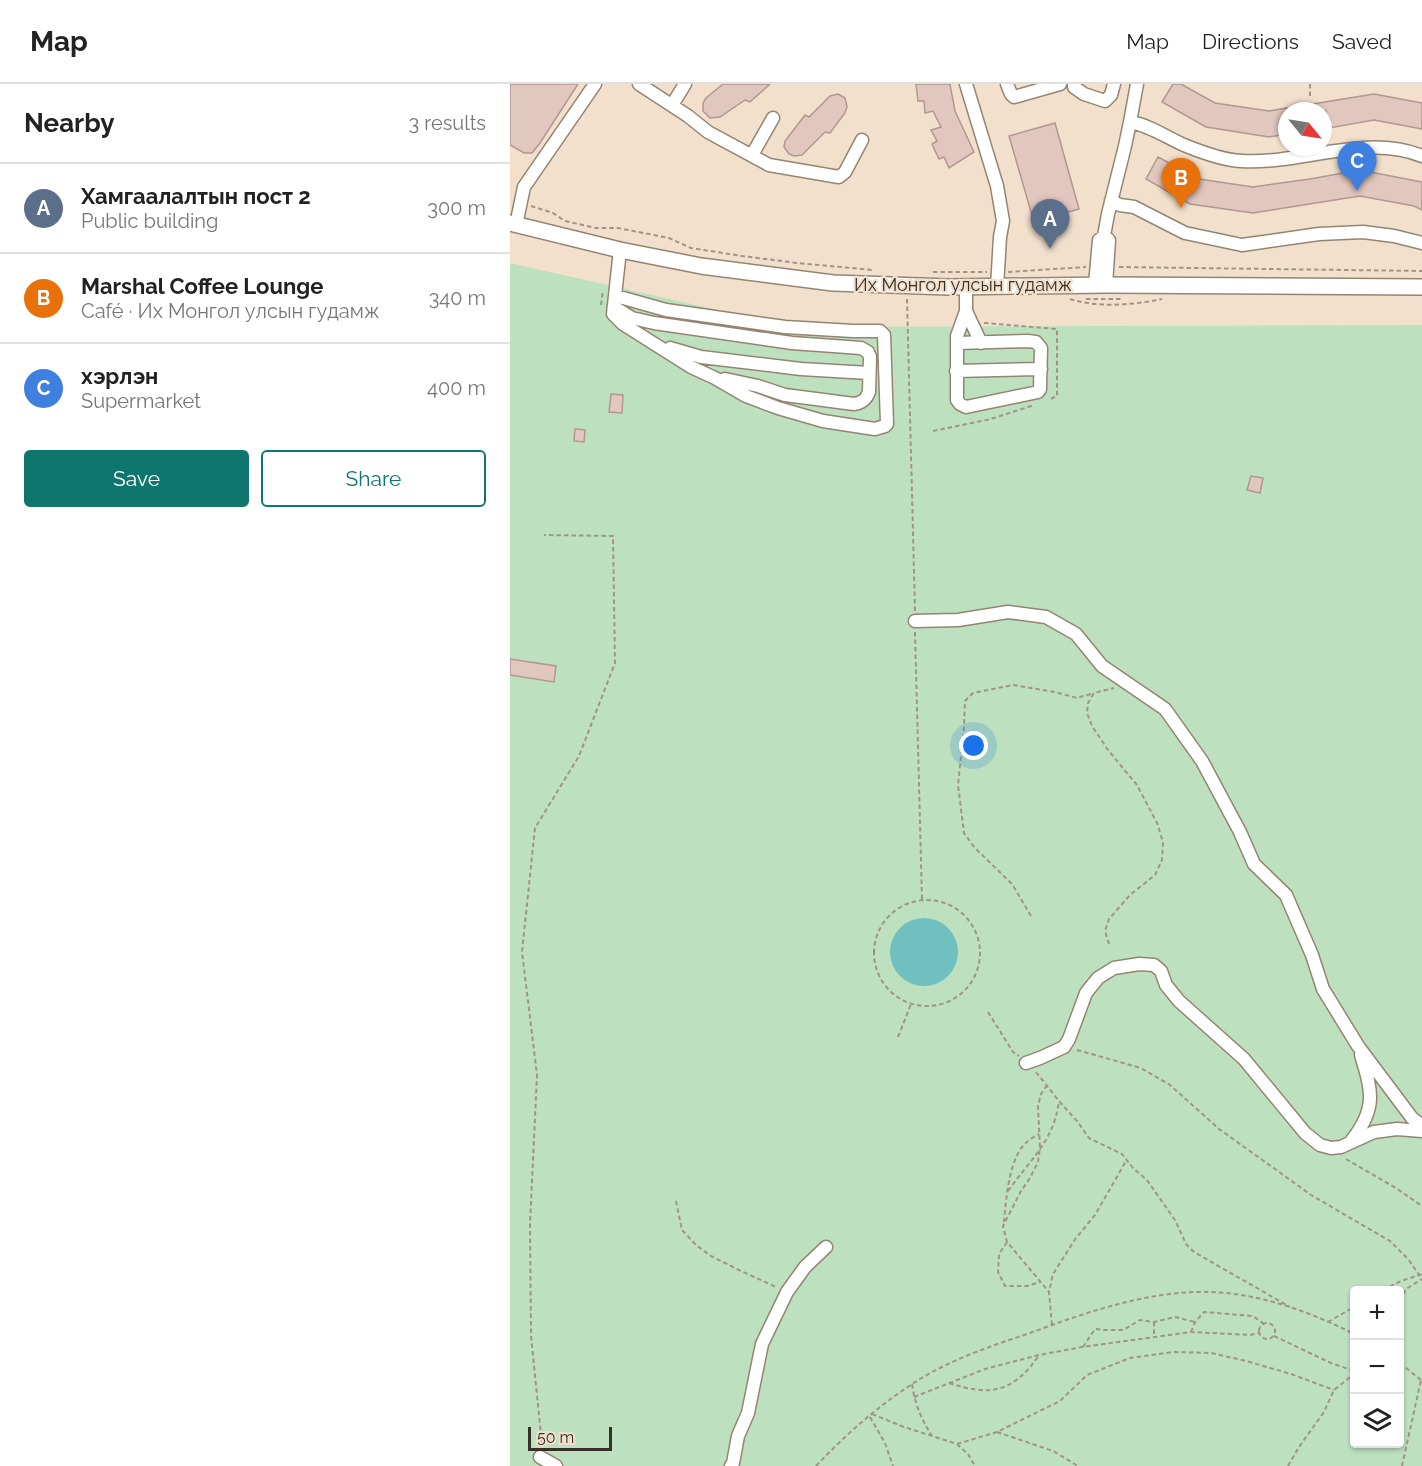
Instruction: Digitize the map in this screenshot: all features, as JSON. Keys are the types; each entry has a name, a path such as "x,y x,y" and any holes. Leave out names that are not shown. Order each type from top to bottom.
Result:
{"main road":[{"name":"Их Монгол улсын гудамж","path":"513,224 620,250 701,266 833,283 966,286 998,279 1101,285 1422,286"}],"street":[{"path":"513,224 524,187 595,84"},
{"path":"639,84 708,132 769,165 839,177 845,172 862,140"},
{"path":"672,105 685,84"},
{"path":"966,84 997,186 1003,221 998,279"},
{"path":"1007,84 1014,97 1060,84"},
{"path":"1074,84 1079,91 1105,101 1111,95 1114,84"},
{"path":"1101,285 1099,240 1104,236 1137,84"},
{"path":"752,155 772,118"},
{"path":"1130,122 1141,124 1184,145 1215,156 1240,161 1271,160 1375,147 1406,151 1422,156"},
{"path":"1112,201 1134,207 1185,233 1242,245 1319,234 1363,232 1422,243"},
{"path":"615,301 785,327 853,332 880,331 884,335 887,424 875,429 823,421 777,408 746,396 691,367 623,324 613,314 620,250"},
{"path":"957,343 1036,342 1041,348 1040,389 1038,392 966,407 957,400 957,343 966,311 966,286"},
{"path":"615,301 632,318 654,323 792,343 861,348 868,352 867,398 861,403 785,395 758,386 715,378"},
{"path":"966,311 981,343"},
{"path":"657,344 701,357 801,369 869,373"},
{"path":"956,371 1041,369"},
{"path":"915,621 958,620 1008,612 1046,617 1076,634 1102,666 1165,709 1202,761 1240,832 1254,864 1286,895 1312,955 1323,989 1358,1046 1412,1118 1422,1126"},
{"path":"1026,1063 1064,1047 1070,1039 1086,993 1098,978 1114,968 1139,964 1154,965 1161,971 1166,986 1179,1001 1244,1059 1305,1133 1320,1145 1331,1149 1341,1147 1374,1132 1397,1129 1422,1131"},
{"path":"1351,1142 1366,1118 1371,1100 1370,1085 1358,1046"},
{"path":"731,1466 738,1436 748,1413 762,1344 787,1292 805,1267 826,1246"},
{"path":"540,1457 556,1466"}],"path":[{"path":"1310,84 1310,97"},
{"path":"520,204 553,213 565,221 596,228 618,228 669,238 691,248 797,263 875,270"},
{"path":"929,272 998,279 1102,267 1422,271"},
{"path":"907,293 922,900"},
{"path":"1065,298 1084,304 1140,304 1165,299"},
{"path":"980,322 1057,329 1057,396 1048,400"},
{"path":"933,431 991,419 1038,404"},
{"path":"540,1457 543,1442 531,1336 530,1224 537,1074 522,952 535,828 579,756 615,663 613,536 544,535"},
{"path":"1031,916 1012,884 975,848 964,832 958,785 965,701 973,693 1013,686 1055,692 1077,698 1129,685"},
{"path":"1094,693 1088,703 1087,713 1092,726 1108,750 1137,785 1157,823 1163,842 1162,861 1155,874 1130,895 1109,919 1105,931 1109,944"},
{"path":"922,900 940,901 956,908 969,920 977,936 980,953 977,971 969,986 956,998 940,1005 922,1007 911,1004 890,993 880,979 874,962 874,945 880,928 890,914 905,904 922,900"},
{"path":"898,1037 911,1004"},
{"path":"988,1012 1013,1052 1026,1063"},
{"path":"1064,1047 1141,1068 1170,1085 1219,1129 1311,1195 1390,1241 1408,1259 1422,1279 1406,1289 1404,1293"},
{"path":"1044,1081 1089,1138 1122,1154 1126,1161 1147,1180 1174,1220 1186,1244 1194,1252 1294,1309"},
{"path":"1003,1226 1038,1162 1040,1149 1038,1106 1041,1094 1047,1085"},
{"path":"1008,1191 1046,1142 1053,1127 1059,1101"},
{"path":"1039,1134 1025,1143 1010,1174 1003,1226 1007,1242 1049,1292"},
{"path":"1331,1149 1422,1206"},
{"path":"1052,1325 1049,1292 1053,1274 1076,1238 1095,1215 1126,1161"},
{"path":"676,1201 682,1230 696,1245 711,1256 787,1292"},
{"path":"1007,1242 999,1254 998,1272 1005,1286 1027,1286 1041,1282"},
{"path":"1391,1286 1420,1274"},
{"path":"816,1466 871,1415 912,1384 936,1370 1052,1325 1131,1301 1187,1293 1234,1294 1308,1313 1350,1332"},
{"path":"1328,1322 1350,1309"},
{"path":"1191,1332 1195,1322 1204,1312 1253,1316 1264,1324"},
{"path":"1082,1347 1095,1329 1123,1330 1140,1320 1154,1322 1175,1317 1195,1322"},
{"path":"1154,1322 1154,1337"},
{"path":"1269,1323 1276,1331 1274,1336 1267,1340 1259,1333 1260,1327 1264,1324 1269,1323"},
{"path":"914,1397 985,1369 1039,1354 1191,1332 1250,1335 1259,1333"},
{"path":"1274,1336 1350,1371"},
{"path":"957,1444 997,1432 1060,1401 1087,1376 1130,1358 1173,1352 1210,1353 1246,1360 1334,1390"},
{"path":"948,1383 965,1389 981,1391 1001,1388 1019,1380 1039,1354"},
{"path":"1402,1466 1422,1380 1404,1366"},
{"path":"1288,1466 1324,1412 1334,1390 1350,1376"},
{"path":"912,1384 915,1403 932,1436"},
{"path":"871,1415 957,1444 968,1454 975,1466"},
{"path":"871,1415 885,1443 892,1466"},
{"path":"997,1432 1053,1451 1078,1466"}],"green space":[{"path":"510,263 794,327 1422,325 1422,1466 510,1466"}],"water":[{"path":"924,918 937,921 948,928 955,939 958,952 955,965 948,976 937,983 924,986 911,983 900,976 893,965 890,952 893,939 900,928 911,921"}],"building":[{"path":"510,84 578,84 532,153 524,153 510,145"},
{"path":"723,84 770,84 750,102 745,100 720,117 710,118 703,111 703,103"},
{"path":"916,84 950,84 955,111 974,152 949,168 944,157 939,159 932,144 937,141 931,130 941,127 933,111 925,113 924,101 918,101"},
{"path":"1173,84 1181,84 1215,103 1269,111 1278,110 1278,136 1269,137 1206,127 1162,102"},
{"path":"838,94 845,98 847,107 830,133 825,132 802,155 789,154 784,147 785,141 805,115 809,117 830,96"},
{"path":"1374,94 1422,103 1422,129 1374,120 1332,127 1332,102 1325,102"},
{"path":"1055,123 1079,209 1034,222 1009,136"},
{"path":"1158,157 1199,179 1253,187 1360,170 1422,182 1422,210 1414,206 1360,196 1253,213 1190,204 1146,179"},
{"path":"611,394 623,395 622,413 609,412"},
{"path":"575,429 585,430 584,442 574,441"},
{"path":"1251,476 1263,478 1260,493 1247,490"},
{"path":"510,659 556,666 554,682 510,675"}],"place":[{"name":"хэрлэн","path":"1357,191"},
{"name":"Marshal Coffee Lounge","path":"1181,208"},
{"name":"Хамгаалалтын пост 2","path":"1050,249"}]}
